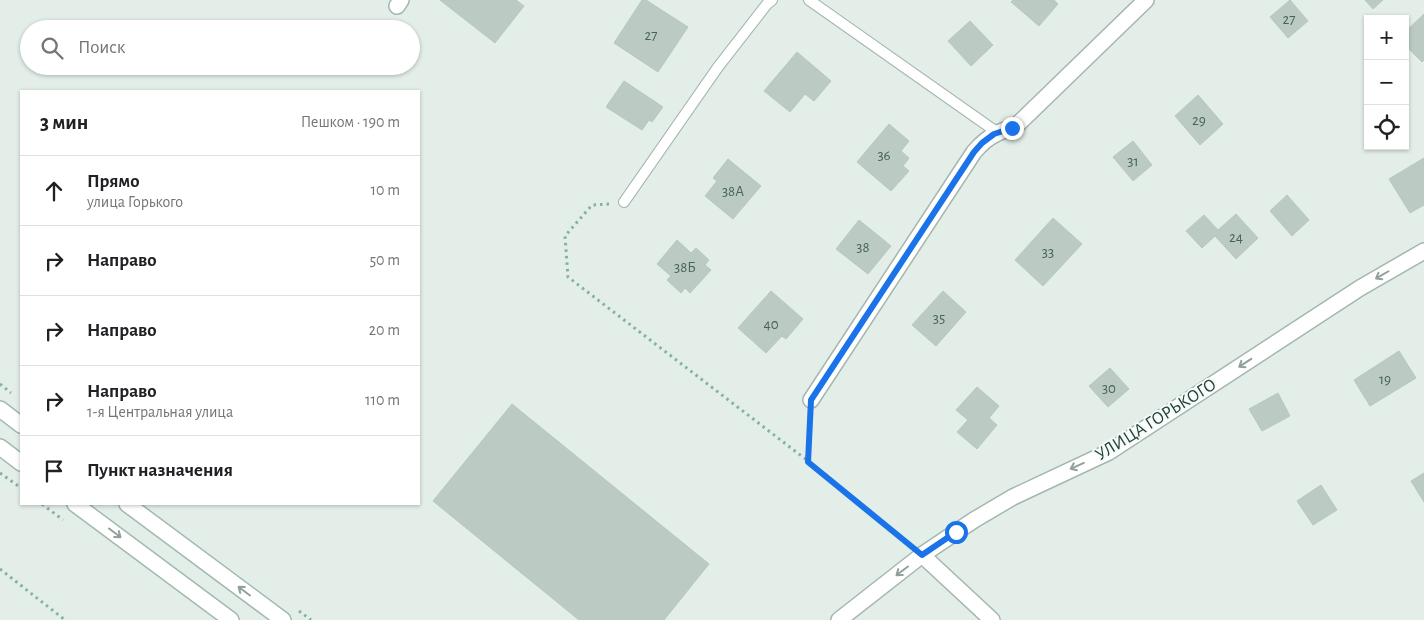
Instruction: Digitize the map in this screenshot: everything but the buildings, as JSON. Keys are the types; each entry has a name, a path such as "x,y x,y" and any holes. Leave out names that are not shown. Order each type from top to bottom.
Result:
{"street":[{"path":"811,400 974,152 982,143 1018,124 1146,0"},
{"name":"УЛИЦА ГОРЬКОГО","path":"839,620 922,555 974,520 1012,497 1109,452 1126,442 1360,288 1424,251"},
{"path":"0,409 20,424"},
{"path":"0,447 20,462"},
{"path":"77,505 231,620"},
{"path":"128,505 283,620"},
{"path":"922,555 992,620"}],"lane":[{"path":"624,202 718,67 772,0"},
{"path":"809,0 998,133"}],"path":[{"path":"624,202 592,205 565,236 568,277 808,462 922,555"},
{"path":"808,462 811,400"},
{"path":"0,472 20,487"},
{"path":"0,569 65,620"}],"route":[{"path":"956,532 922,555 808,462 811,400 974,152 994,134 1012,128"}]}
